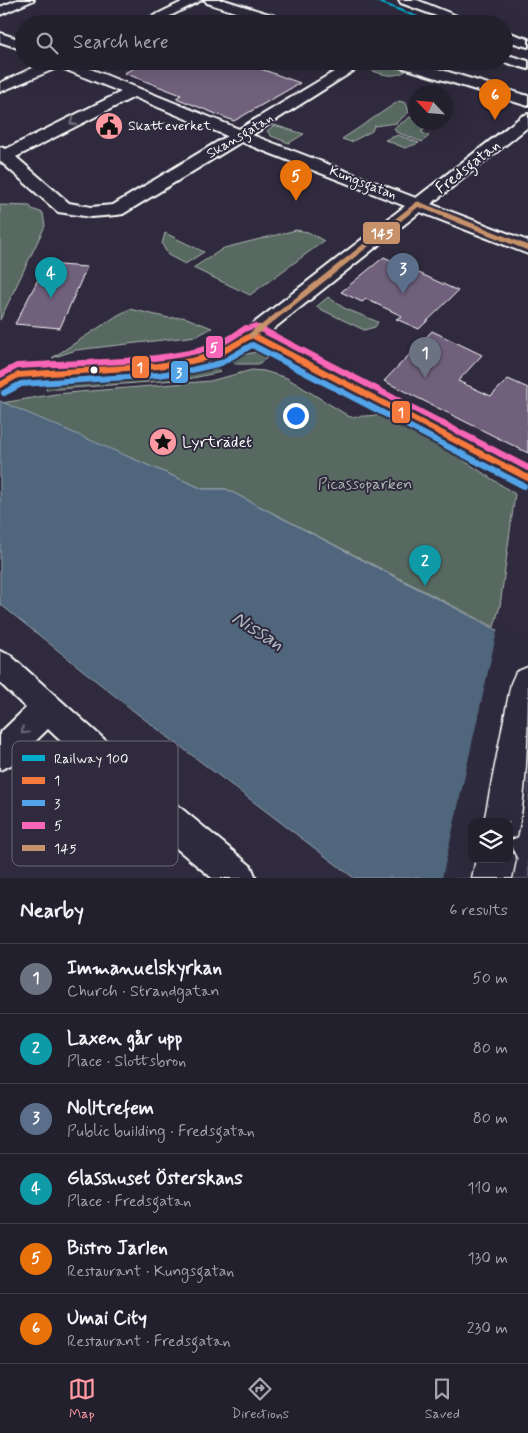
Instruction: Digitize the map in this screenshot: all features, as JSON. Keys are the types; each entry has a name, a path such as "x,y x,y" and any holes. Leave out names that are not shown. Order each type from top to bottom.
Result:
{"highway":[{"path":"504,818 528,683"},
{"path":"492,878 495,863"}],"street":[{"path":"0,11 28,0"},
{"path":"163,15 195,0 239,15"},
{"path":"211,0 258,15"},
{"path":"405,0 446,15"},
{"path":"0,37 15,43"},
{"path":"513,38 528,43"},
{"path":"513,61 528,65"},
{"path":"0,88 39,70"},
{"name":"Kungsgatan","path":"80,70 241,136 528,248"},
{"name":"Skansgatan","path":"3,154 64,208 91,212 117,210 347,70"},
{"path":"426,70 528,101"},
{"path":"3,154 133,92"},
{"name":"Fredsgatan","path":"3,382 18,375 94,371 191,361 217,355 252,336 528,119"},
{"path":"252,336 528,478"},
{"path":"0,664 85,741"},
{"path":"14,741 49,707"},
{"path":"0,754 12,742"},
{"path":"178,828 239,878"}],"green space":[{"path":"371,70 406,71 396,75 381,74"},
{"path":"399,101 406,103 408,113 396,123 374,126 372,131 351,142 342,139"},
{"path":"408,119 408,130 424,130 421,132 429,136 422,142 396,132 394,128"},
{"path":"274,125 304,134 289,143 271,136 267,131"},
{"path":"398,135 419,143 405,148 385,140"},
{"path":"0,205 30,206 32,209 43,213 45,226 0,320"},
{"path":"296,230 308,232 324,241 250,295 193,268 224,248"},
{"path":"165,233 204,252 185,264 168,255 162,244"},
{"path":"328,297 344,308 378,322 375,327 364,330 316,307"},
{"path":"130,309 169,318 184,317 212,328 197,336 76,350 52,358 118,315"},
{"path":"256,352 270,356 258,364 235,364 228,358"},
{"path":"215,362 221,372 188,379 46,390 47,386 159,373"},
{"name":"Picassoparken","path":"252,370 264,371 287,378 350,417 379,415 454,454 515,494 500,606 494,627 226,489 203,489 2,403 56,394 210,381"}],"water":[{"name":"Nissan","path":"0,401 203,489 226,489 528,646 528,878 354,878 178,745 178,741 173,741 0,604"}],"pier":[{"path":"498,627 528,643 528,878 442,878"}],"building":[{"path":"130,70 264,70 300,83 234,121 176,98 181,95 124,73"},
{"path":"384,257 458,291 419,329 396,319 402,316 366,299 362,302 341,292"},
{"path":"46,264 87,267 60,328 15,324"},
{"path":"432,331 482,355 458,381 491,396 508,379 528,388 528,453 384,381"}],"rail line":[{"name":"100","path":"373,0 412,15"}],"transit line":[{"name":"145","path":"252,335 418,204 528,248"},
{"name":"5","path":"0,375 17,366 157,357 189,352 214,347 248,327 254,326 528,468"},
{"name":"1","path":"0,385 18,375 158,366 191,361 217,355 252,335 528,478"},
{"name":"3","path":"4,393 21,384 159,375 192,370 221,363 252,345 524,486"}],"place":[{"name":"Umai City","path":"495,120"},
{"name":"Skatteverket","path":"109,126"},
{"name":"Bistro Jarlen","path":"296,201"},
{"name":"Nolltrefem","path":"403,294"},
{"name":"Glasshuset Österskans","path":"51,298"},
{"name":"Immanuelskyrkan","path":"425,378"},
{"name":"Lyrträdet","path":"163,442"},
{"name":"Laxen går upp","path":"425,586"}]}
